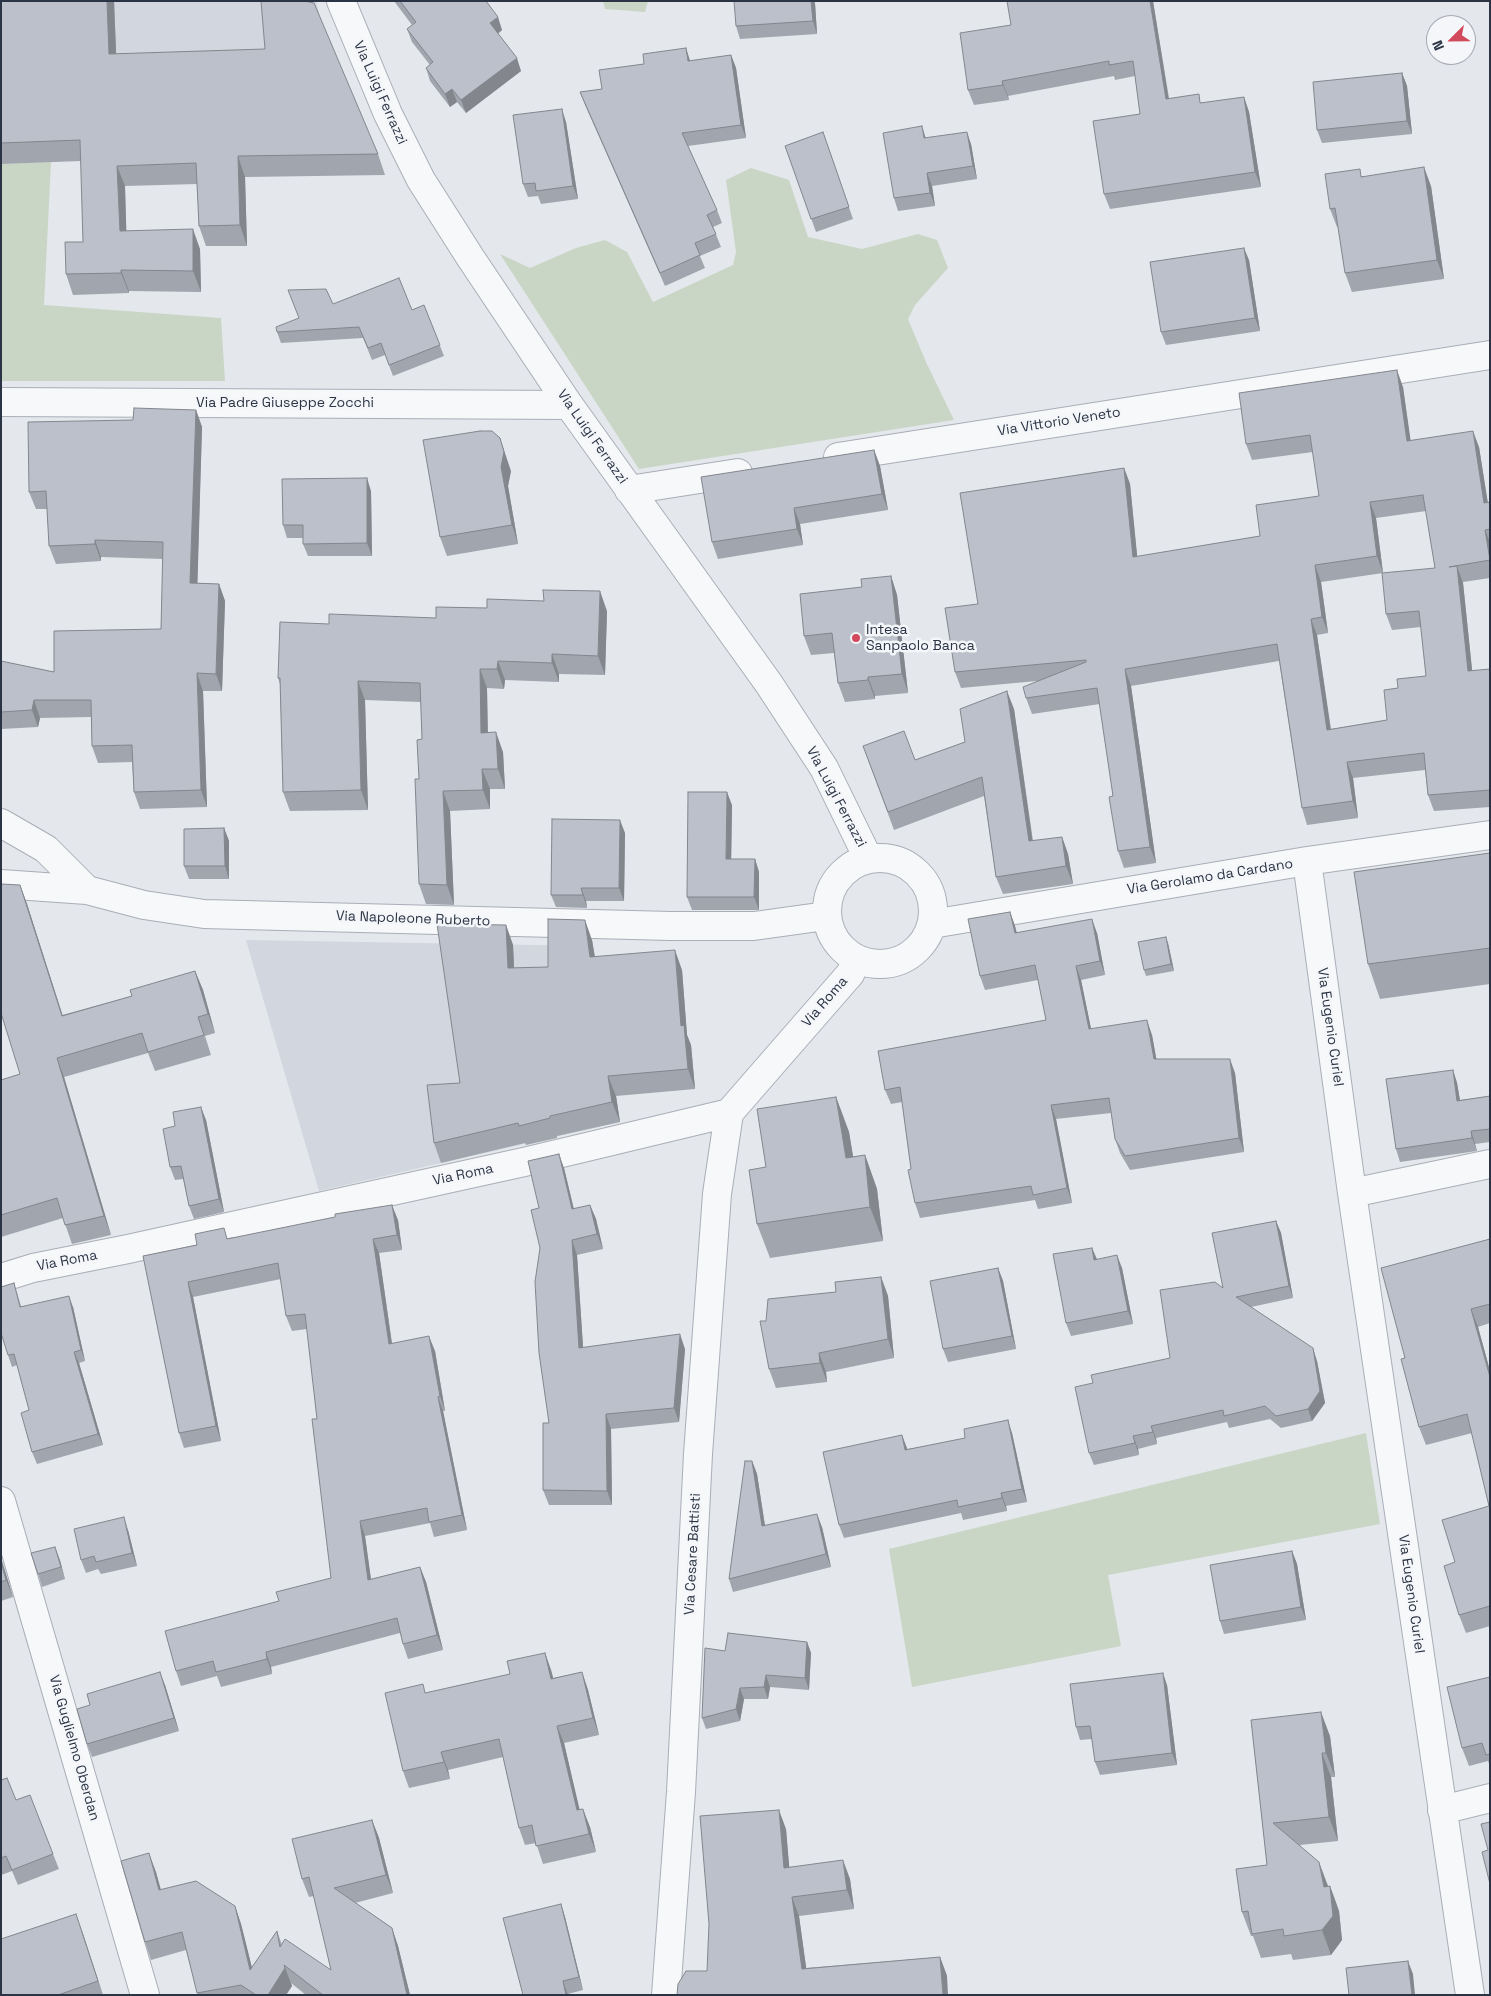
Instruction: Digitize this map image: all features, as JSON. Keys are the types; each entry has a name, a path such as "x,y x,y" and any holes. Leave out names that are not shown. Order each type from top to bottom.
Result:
{"street":[{"name":"Via Luigi Ferrazzi","path":"341,1 388,114 422,180 470,257 629,490 769,684 819,761 868,858"},
{"name":"Via Vittorio Veneto","path":"814,461 1490,355"},
{"name":"Via Padre Giuseppe Zocchi","path":"1,402 570,404"},
{"path":"629,490 766,468"},
{"path":"1,823 46,849 86,890"},
{"name":"Via Gerolamo da Cardano","path":"932,924 1308,861 1490,835"},
{"path":"887,857 904,863 918,874 928,888 933,906 932,924 916,950 903,959 888,964 872,964 857,960 842,949 831,934 826,916 827,900 832,886 842,873 854,863 868,858 887,857"},
{"name":"Via Eugenio Curiel","path":"1308,861 1352,1193 1470,1995"},
{"name":"Via Napoleone Ruberto","path":"1,884 86,890 144,905 214,914 671,926 754,926 826,916"},
{"name":"Via Roma","path":"1,1278 33,1268 524,1162 728,1113 850,974 857,960"},
{"name":"Via Cesare Battisti","path":"666,1995 681,1792 701,1415 717,1194 728,1113"},
{"path":"1352,1193 1490,1164"},
{"name":"Via Guglielmo Oberdan","path":"1,1501 145,1995"},
{"path":"1442,1810 1490,1798"}],"shaded area":[{"path":"1,1 316,1 322,24 385,175 49,120 51,162 1,164"},
{"path":"246,940 593,946 620,1122 319,1191"}],"green space":[{"path":"603,1 648,1 645,12 605,9"},
{"path":"51,162 44,305 221,318 225,381 1,381 1,164"},
{"path":"751,168 789,180 808,237 862,249 918,234 937,240 948,268 915,305 908,319 954,420 639,469 500,254 530,268 576,248 605,240 627,252 653,302 733,265 736,252 726,180"},
{"path":"1366,1433 1380,1524 1108,1575 1121,1646 912,1687 889,1549"}],"building":[{"path":"1,1 107,1 109,54 265,49 261,1 304,1 314,3 378,154 238,156 240,225 199,226 196,163 117,166 120,231 193,229 193,271 121,270 121,273 66,274 65,242 83,242 80,140 1,143"},
{"path":"400,1 486,1 498,17 490,23 517,58 461,100 452,89 445,94 426,68 433,62 407,29 416,22"},
{"path":"734,1 811,1 813,21 736,26"},
{"path":"1007,1 1150,1 1166,99 1199,94 1200,103 1244,97 1255,172 1104,194 1093,121 1140,114 1133,61 1109,65 1109,61 1002,81 1003,85 968,90 960,33 1011,25"},
{"path":"686,48 688,61 731,55 741,125 682,133 717,210 707,215 716,234 695,243 700,255 660,273 580,92 602,89 599,70 644,64 643,54"},
{"path":"1402,73 1407,121 1317,130 1313,82"},
{"path":"562,109 573,186 536,191 535,183 523,184 513,115"},
{"path":"922,126 924,138 967,132 973,166 927,173 930,193 894,198 883,133"},
{"path":"823,132 849,207 811,219 785,146"},
{"path":"1424,167 1437,260 1345,273 1335,208 1330,209 1325,174 1360,169 1361,177"},
{"path":"1244,248 1255,318 1161,332 1150,262"},
{"path":"399,278 412,310 424,305 440,345 389,365 381,343 368,348 359,327 277,332 276,327 299,318 288,290 326,289 333,304"},
{"path":"1397,370 1407,441 1473,431 1484,503 1490,502 1490,529 1485,530 1490,560 1449,567 1457,566 1468,671 1490,669 1490,790 1428,795 1424,753 1347,762 1353,801 1302,808 1277,644 1125,669 1150,847 1118,851 1109,797 1113,796 1097,688 1026,698 1023,687 1086,662 1086,660 955,672 945,608 978,604 960,493 1124,468 1133,557 1260,536 1256,505 1319,496 1310,435 1246,444 1239,393","holes":["1423,495 1435,568 1382,573 1386,614 1419,611 1426,676 1397,679 1398,688 1384,690 1387,720 1327,730 1311,619 1322,617 1315,565 1377,556 1370,502"]},
{"path":"134,408 196,410 190,583 219,584 216,674 197,673 201,790 134,792 132,745 92,746 91,700 34,700 32,710 1,712 1,661 54,672 54,631 161,629 163,542 95,540 95,544 49,546 46,491 29,492 28,422 133,420"},
{"path":"480,431 492,431 500,438 504,452 501,467 512,525 440,537 423,440"},
{"path":"874,450 882,494 794,508 797,529 712,542 701,477"},
{"path":"367,478 367,543 303,544 303,525 283,525 282,479"},
{"name":"Intesa Sanpaolo Banca","path":"891,576 902,674 868,677 868,680 838,683 832,633 804,636 800,594 862,587 861,579"},
{"path":"543,590 600,591 598,656 552,654 552,663 498,661 497,669 480,669 481,733 496,732 498,769 482,769 483,790 443,791 447,885 419,884 415,779 419,779 417,740 422,739 420,683 358,681 361,790 283,792 280,678 278,678 280,622 329,624 329,614 436,618 436,607 487,608 487,599 544,601"},
{"path":"1007,691 1029,841 1062,837 1066,866 996,877 982,777 888,812 863,746 904,731 915,760 965,742 960,709"},
{"path":"688,792 727,792 726,859 755,859 754,897 687,897"},
{"path":"552,819 620,820 619,888 581,888 583,895 551,895"},
{"path":"224,828 225,866 184,866 184,829"},
{"path":"1490,853 1490,948 1368,964 1354,872"},
{"path":"1,884 20,885 62,1016 132,996 130,990 195,971 208,1014 198,1017 204,1035 148,1052 142,1033 57,1058 104,1216 65,1225 57,1198 1,1215 1,1080 20,1074 1,1013"},
{"path":"1010,912 1015,933 1092,919 1100,961 1076,966 1089,1029 1147,1020 1154,1059 1230,1059 1239,1138 1125,1156 1115,1139 1109,1098 1051,1105 1067,1188 1033,1195 1031,1186 915,1203 908,1170 911,1169 900,1087 885,1090 878,1051 1046,1020 1035,965 980,976 968,919"},
{"path":"548,919 585,920 590,957 675,950 681,1026 684,1025 688,1069 608,1076 612,1102 550,1116 550,1118 519,1126 518,1123 434,1143 427,1085 460,1083 437,924 506,925 508,968 548,967"},
{"path":"1166,937 1171,964 1144,970 1138,942"},
{"path":"1453,1070 1457,1101 1490,1096 1490,1129 1471,1131 1472,1138 1396,1149 1386,1079"},
{"path":"836,1097 846,1158 865,1155 870,1207 757,1224 749,1170 766,1167 757,1109"},
{"path":"201,1107 219,1199 189,1206 181,1166 170,1167 163,1129 175,1126 173,1112"},
{"path":"559,1154 572,1209 590,1205 597,1234 572,1240 579,1348 680,1334 674,1408 606,1414 607,1491 543,1490 543,1423 549,1423 539,1353 535,1282 540,1248 531,1210 539,1208 528,1161"},
{"path":"392,1205 397,1235 373,1239 389,1344 429,1336 440,1396 438,1397 462,1515 429,1522 427,1508 360,1521 368,1580 420,1567 437,1635 403,1644 397,1618 266,1652 267,1659 216,1672 213,1661 176,1671 165,1631 279,1601 276,1592 331,1578 312,1419 317,1419 305,1314 286,1316 278,1263 188,1282 216,1426 179,1433 143,1256 197,1245 195,1234 224,1228 227,1239 335,1217 335,1214"},
{"path":"1276,1221 1289,1286 1236,1297 1313,1348 1320,1391 1308,1409 1276,1416 1265,1406 1224,1416 1223,1410 1151,1426 1153,1432 1133,1436 1135,1443 1089,1453 1075,1387 1093,1383 1091,1375 1170,1358 1160,1290 1215,1282 1223,1288 1212,1233"},
{"path":"1490,1239 1490,1304 1471,1309 1490,1377 1490,1606 1459,1615 1444,1566 1455,1562 1442,1520 1489,1506 1467,1414 1419,1427 1401,1359 1405,1358 1381,1268"},
{"path":"1092,1248 1094,1260 1117,1255 1128,1311 1066,1323 1053,1254"},
{"path":"998,1268 1012,1336 943,1349 930,1281"},
{"path":"881,1277 888,1339 819,1353 820,1363 769,1369 760,1321 766,1321 768,1299 836,1292 835,1282"},
{"path":"14,1283 20,1307 69,1296 81,1350 74,1352 98,1434 32,1452 21,1413 29,1410 14,1354 8,1355 1,1333 1,1287"},
{"path":"1008,1420 1022,1489 1001,1493 1002,1498 958,1507 957,1500 839,1525 823,1452 902,1435 905,1450 965,1438 964,1429"},
{"path":"745,1461 752,1461 762,1526 817,1514 826,1554 729,1579"},
{"path":"124,1517 132,1553 96,1562 94,1556 81,1560 74,1529"},
{"path":"55,1547 61,1567 38,1574 31,1553"},
{"path":"1292,1551 1301,1607 1220,1621 1210,1565"},
{"path":"1,1562 6,1580 1,1582"},
{"path":"728,1633 807,1642 805,1678 766,1675 764,1687 740,1688 736,1709 702,1718 705,1648 725,1651"},
{"path":"545,1653 551,1679 582,1672 593,1718 557,1726 577,1810 583,1809 589,1834 536,1846 532,1825 519,1828 499,1739 441,1752 444,1762 403,1771 385,1693 423,1684 425,1693 510,1674 507,1661"},
{"path":"160,1672 174,1718 87,1744 77,1709 90,1705 87,1694"},
{"path":"1163,1673 1172,1753 1095,1762 1090,1726 1076,1727 1070,1684"},
{"path":"1490,1677 1490,1754 1486,1755 1482,1743 1462,1748 1447,1687"},
{"path":"1321,1712 1326,1753 1322,1753 1329,1817 1273,1823 1319,1862 1324,1887 1330,1886 1333,1916 1322,1930 1284,1936 1283,1929 1252,1934 1248,1911 1242,1912 1236,1869 1267,1865 1251,1720"},
{"path":"7,1778 16,1800 30,1795 53,1854 12,1870 6,1856 1,1858 1,1780"},
{"path":"779,1810 784,1868 843,1860 847,1890 792,1897 802,1969 940,1957 943,1995 677,1995 678,1984 686,1971 707,1971 709,1924 700,1816"},
{"path":"372,1820 386,1875 334,1888 392,1928 407,1995 323,1995 284,1965 285,1968 268,1995 256,1995 241,1985 197,1993 182,1932 145,1942 121,1861 149,1853 159,1890 196,1881 235,1906 250,1970 277,1931 280,1947 285,1939 331,1970 309,1877 302,1879 292,1839"},
{"path":"1490,1822 1490,1884 1482,1852 1488,1850 1481,1824"},
{"path":"561,1904 579,1977 563,1981 566,1995 523,1995 503,1918"},
{"path":"76,1914 98,1981 58,1995 1,1995 1,1939"},
{"path":"1408,1961 1412,1995 1349,1995 1346,1968"}],"place":[{"name":"Intesa Sanpaolo Banca","path":"856,638"}]}
